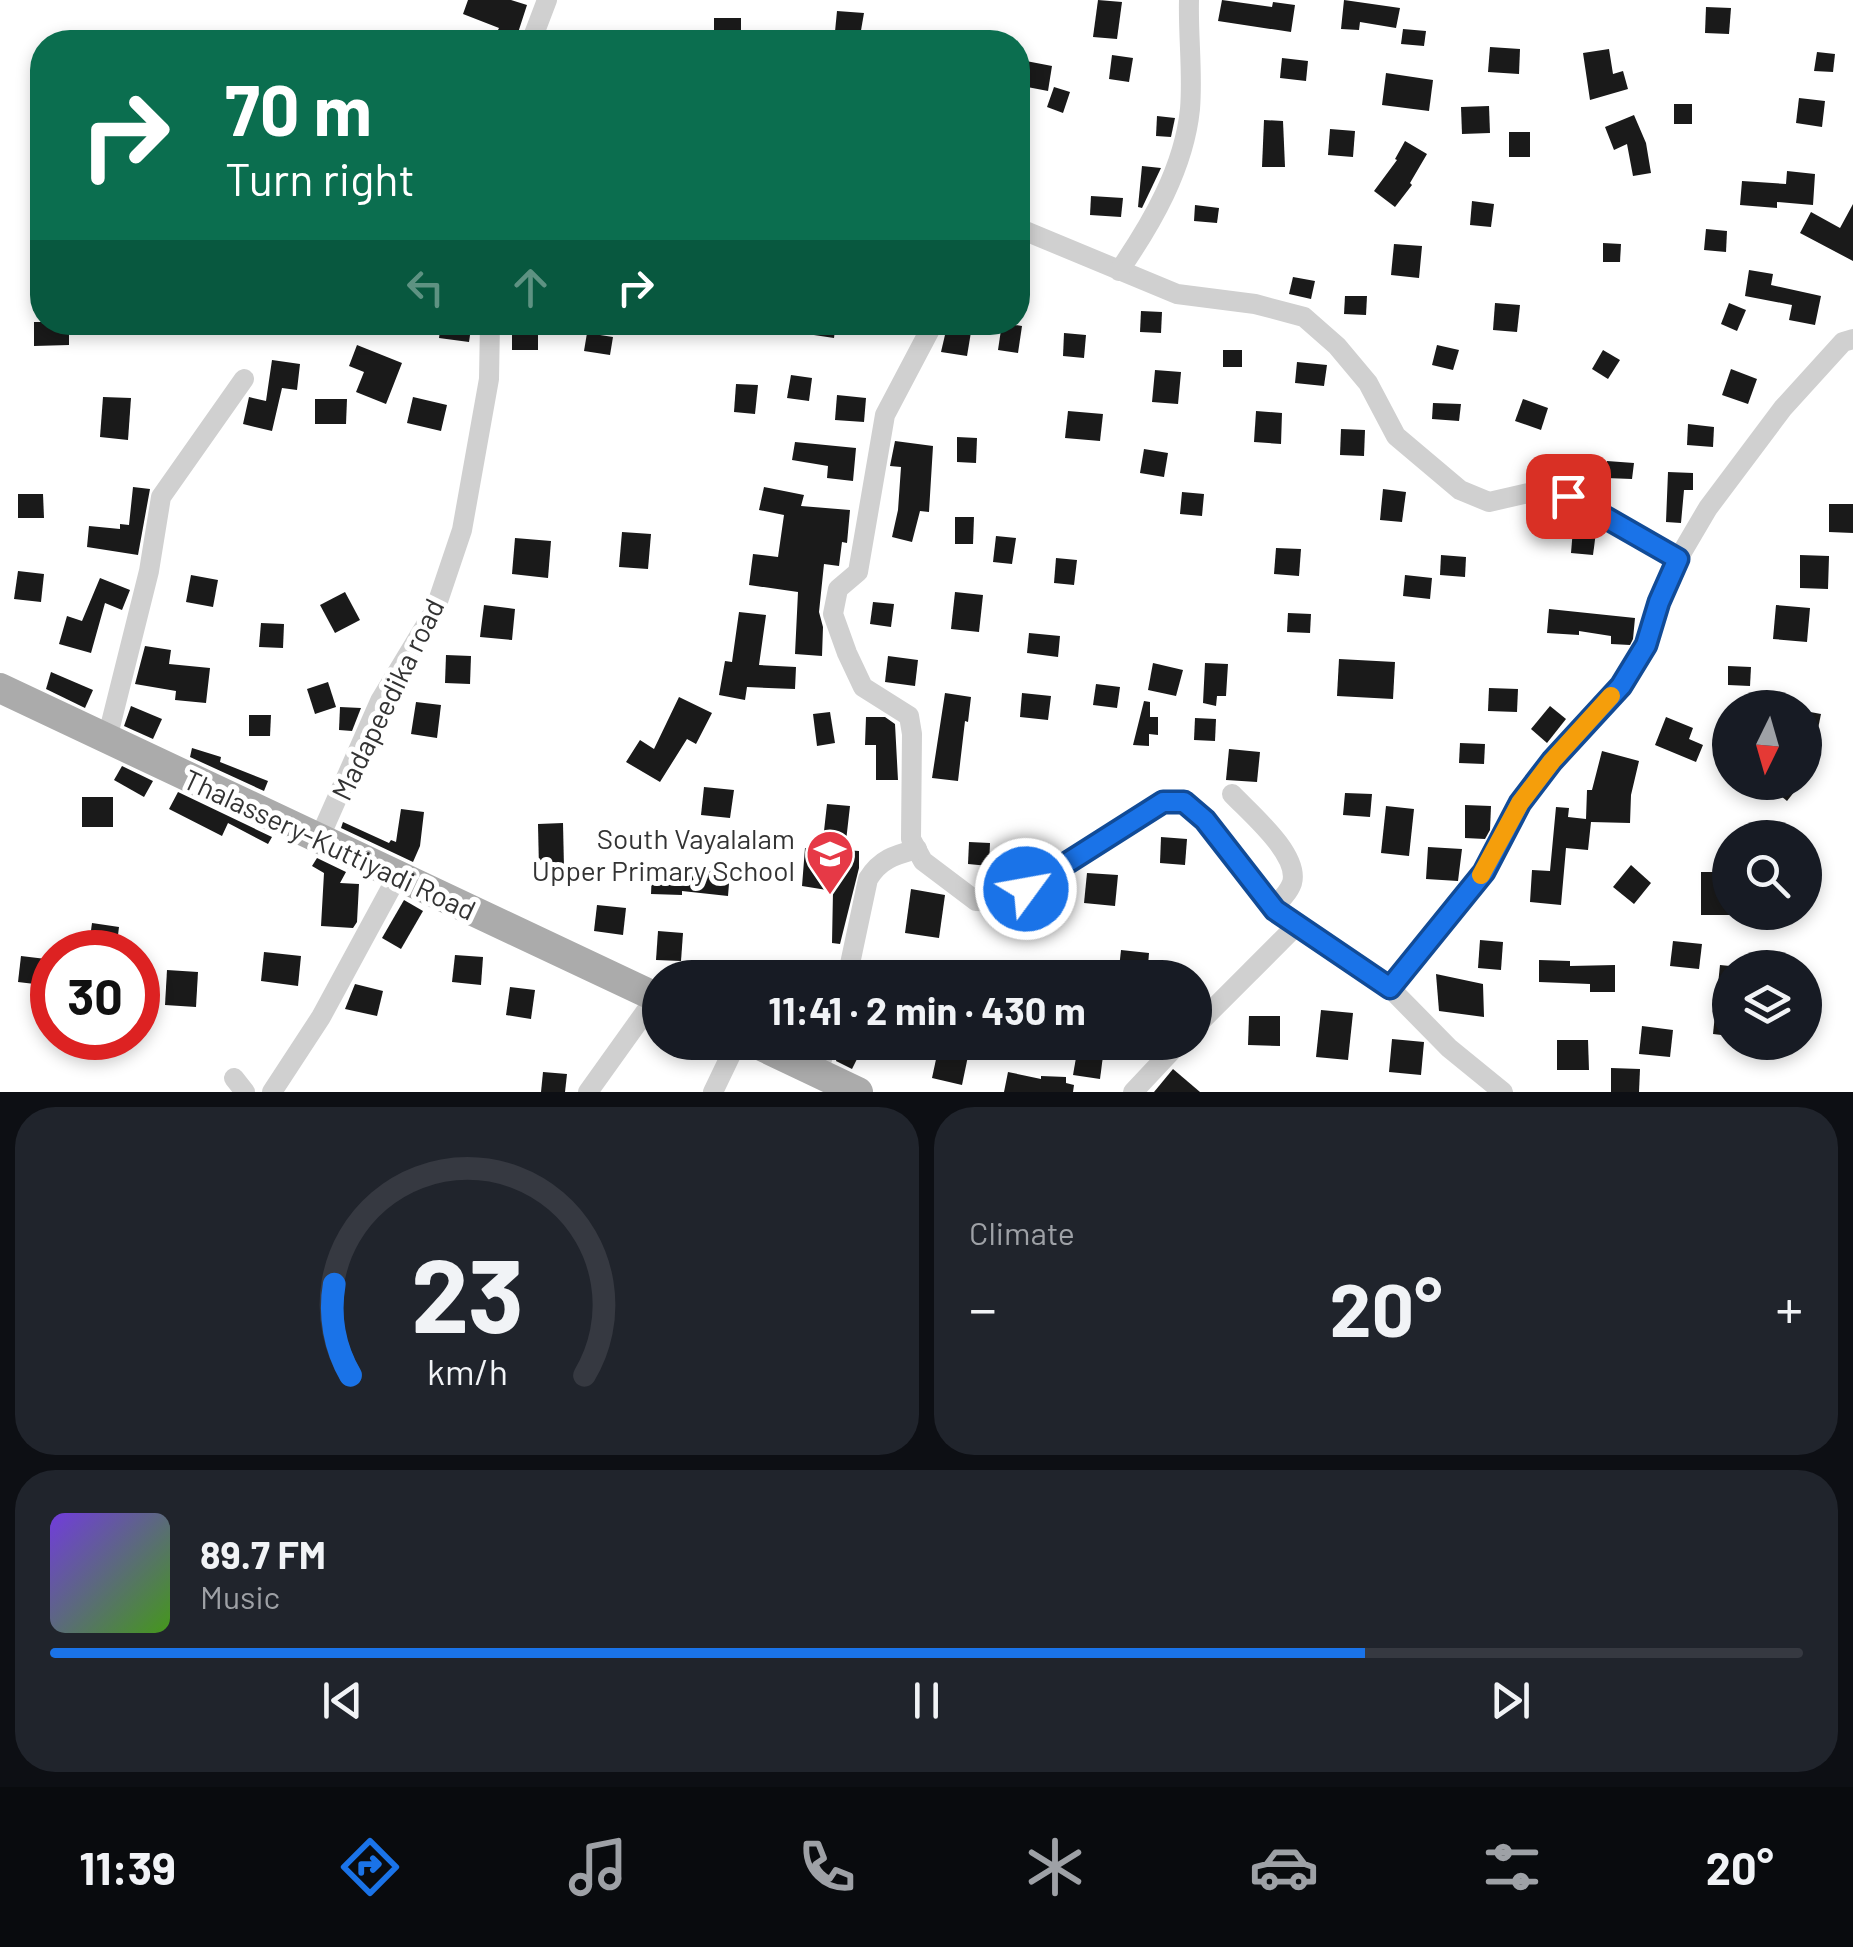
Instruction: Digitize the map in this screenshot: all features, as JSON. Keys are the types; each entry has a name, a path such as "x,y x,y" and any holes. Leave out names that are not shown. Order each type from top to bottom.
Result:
{"main road":[{"name":"Thalassery-Kuttiyadi Road","path":"0,688 642,990"},
{"path":"791,1060 858,1092"}],"street":[{"path":"535,30 547,0"},
{"path":"1119,270 1147,230 1181,149 1190,109 1189,0"},
{"path":"1030,233 1177,294 1254,304 1304,317 1337,346 1368,382 1396,436 1460,490 1489,502 1537,491 1568,496 1678,559"},
{"name":"Madapeedika road","path":"320,838 380,701 435,610 462,530 489,378 490,335"},
{"path":"927,335 885,415 858,572 838,590 833,614 863,687 909,716 911,839 923,862 976,901 1005,902 1163,802 1184,802 1205,820 1273,908 1390,988 1449,1048 1503,1092"},
{"path":"1390,988 1484,872 1520,803 1552,761 1621,686 1646,645 1678,559 1708,508 1782,408 1842,342 1853,340"},
{"path":"107,739 149,571 161,497 244,379"},
{"path":"1232,794 1283,849 1294,869 1292,887 1273,908"},
{"path":"851,960 868,880 876,866 916,850"},
{"path":"272,1092 321,1017 398,875"},
{"path":"1212,1009 1296,926"},
{"path":"588,1092 642,1019"},
{"path":"713,1092 728,1060"},
{"path":"818,1073 822,1060"},
{"path":"1133,1092 1163,1060"}],"building":[{"path":"468,0 511,0 527,5 519,30 498,30 463,14"},
{"path":"1098,0 1122,2 1117,39 1093,37"},
{"path":"1222,0 1272,7 1273,2 1295,5 1291,32 1218,21"},
{"path":"1344,0 1400,8 1396,28 1360,22 1359,30 1341,29"},
{"path":"1706,7 1731,8 1729,34 1705,33"},
{"path":"837,11 864,13 861,30 835,30"},
{"path":"714,18 741,18 741,30 714,30"},
{"path":"1403,29 1426,31 1424,46 1401,44"},
{"path":"1490,47 1520,49 1519,74 1488,72"},
{"path":"1609,49 1613,74 1623,71 1628,89 1590,100 1583,53"},
{"path":"1817,52 1835,54 1833,72 1814,71"},
{"path":"1112,55 1133,58 1129,82 1109,79"},
{"path":"1282,58 1308,61 1306,81 1280,78"},
{"path":"1030,62 1052,66 1048,91 1030,88"},
{"path":"1386,73 1433,80 1429,111 1382,105"},
{"path":"1054,87 1070,92 1063,113 1047,107"},
{"path":"1799,98 1825,101 1822,127 1796,123"},
{"path":"1674,104 1692,104 1692,124 1674,124"},
{"path":"1489,106 1490,133 1462,134 1461,107"},
{"path":"1634,115 1646,143 1651,173 1633,176 1627,144 1614,150 1605,127"},
{"path":"1157,116 1175,118 1171,137 1156,136"},
{"path":"1264,120 1283,121 1285,167 1262,167"},
{"path":"1330,129 1355,131 1353,157 1328,155"},
{"path":"1509,132 1530,132 1530,157 1509,157"},
{"path":"1405,141 1427,154 1412,185 1395,207 1374,191 1397,160"},
{"path":"1142,166 1161,168 1142,208 1138,207"},
{"path":"1787,171 1815,174 1813,205 1740,205 1742,181 1786,184"},
{"path":"1091,196 1123,198 1121,217 1090,215"},
{"path":"1472,201 1494,204 1491,227 1470,225"},
{"path":"1853,204 1853,261 1800,233 1811,212 1840,228"},
{"path":"1195,205 1219,208 1217,223 1194,221"},
{"path":"1706,229 1727,231 1726,252 1704,250"},
{"path":"1603,243 1621,244 1620,262 1603,262"},
{"path":"1394,244 1422,246 1419,278 1391,275"},
{"path":"1749,270 1773,274 1771,285 1821,296 1815,325 1789,320 1792,305 1745,296"},
{"path":"1293,277 1315,281 1311,299 1289,294"},
{"path":"1345,296 1367,296 1366,315 1344,314"},
{"path":"1495,303 1520,305 1517,332 1493,330"},
{"path":"1729,303 1746,310 1737,331 1721,324"},
{"path":"1141,311 1162,312 1161,333 1140,332"},
{"path":"1064,333 1086,335 1084,358 1063,356"},
{"path":"34,335 69,335 69,345 34,346"},
{"path":"439,335 470,335 469,342 439,338"},
{"path":"512,335 538,335 538,350 512,350"},
{"path":"587,335 613,337 610,355 584,351"},
{"path":"945,335 970,335 967,356 941,352"},
{"path":"1000,335 1021,335 1018,353 998,350"},
{"path":"357,345 402,363 386,404 356,392 364,372 349,366"},
{"path":"1437,345 1459,350 1453,370 1432,365"},
{"path":"1223,350 1242,350 1242,367 1223,367"},
{"path":"1603,350 1620,360 1608,379 1592,369"},
{"path":"272,360 300,364 297,390 282,388 272,431 243,424 249,397 266,401"},
{"path":"1297,362 1327,365 1324,386 1295,383"},
{"path":"1731,369 1757,379 1748,404 1722,395"},
{"path":"1155,370 1181,372 1178,404 1152,402"},
{"path":"791,375 812,378 809,401 787,398"},
{"path":"736,384 758,385 755,414 734,412"},
{"path":"837,395 866,398 864,422 835,420"},
{"path":"103,397 131,398 128,440 100,437"},
{"path":"413,397 447,405 441,431 407,423"},
{"path":"315,399 347,399 346,424 315,424"},
{"path":"1523,399 1548,408 1541,430 1515,421"},
{"path":"1433,403 1461,404 1459,421 1432,419"},
{"path":"1068,411 1103,414 1100,441 1065,438"},
{"path":"1256,411 1282,413 1281,444 1254,442"},
{"path":"1688,424 1714,427 1713,447 1687,445"},
{"path":"1341,429 1365,430 1364,456 1340,455"},
{"path":"957,437 977,438 976,463 957,462"},
{"path":"895,441 933,446 929,512 920,511 912,542 892,537 901,467 890,466"},
{"path":"795,442 856,448 853,481 827,478 828,466 792,460"},
{"path":"1144,449 1168,453 1164,477 1140,473"},
{"path":"1607,461 1634,463 1632,479 1606,478"},
{"path":"1668,472 1693,473 1693,490 1684,490 1681,523 1666,522"},
{"path":"133,487 150,489 138,555 87,547 89,526 120,529 120,524 129,525"},
{"path":"764,487 804,495 801,506 850,510 847,543 842,542 839,566 824,564 819,612 822,656 795,654 798,592 749,585 753,554 778,557 784,515 759,510"},
{"path":"1383,489 1406,492 1402,522 1380,520"},
{"path":"1182,492 1204,494 1202,516 1180,514"},
{"path":"18,494 43,494 44,518 18,518"},
{"path":"1829,504 1853,504 1853,533 1829,532"},
{"path":"955,517 974,517 973,544 955,544"},
{"path":"1573,529 1596,532 1593,555 1571,553"},
{"path":"622,532 651,534 648,569 619,567"},
{"path":"996,536 1016,538 1012,564 993,562"},
{"path":"515,538 551,541 548,578 512,574"},
{"path":"1276,548 1301,549 1299,576 1274,574"},
{"path":"1441,555 1466,557 1465,577 1440,575"},
{"path":"1800,555 1829,556 1828,589 1800,588"},
{"path":"1056,558 1077,560 1074,585 1054,583"},
{"path":"18,571 44,574 41,602 14,599"},
{"path":"191,575 218,580 213,607 186,602"},
{"path":"1405,575 1432,578 1430,599 1403,596"},
{"path":"100,578 130,590 122,610 105,603 91,653 59,644 67,616 82,621"},
{"path":"345,592 360,620 335,633 320,605"},
{"path":"955,592 983,595 979,632 951,629"},
{"path":"873,602 894,604 891,627 870,624"},
{"path":"484,605 515,609 512,640 480,637"},
{"path":"1776,605 1810,608 1807,642 1773,639"},
{"path":"1549,609 1635,618 1633,639 1630,645 1611,644 1611,636 1579,631 1579,635 1547,633"},
{"path":"739,612 766,615 759,665 796,667 795,689 747,687 745,700 719,695 725,661 732,662"},
{"path":"1288,613 1311,614 1310,633 1287,632"},
{"path":"261,623 284,624 283,648 259,647"},
{"path":"1029,633 1060,636 1058,657 1027,653"},
{"path":"145,646 171,650 169,664 210,668 206,703 175,700 176,691 135,684"},
{"path":"446,655 471,656 470,684 445,683"},
{"path":"888,656 918,660 915,686 885,682"},
{"path":"1339,659 1395,662 1393,699 1337,696"},
{"path":"1153,663 1183,670 1176,696 1148,690"},
{"path":"1205,663 1228,664 1226,696 1217,696 1216,706 1203,703"},
{"path":"1728,666 1751,667 1750,686 1728,685"},
{"path":"51,672 93,690 85,708 46,689"},
{"path":"328,682 336,707 315,714 307,689"},
{"path":"1096,684 1120,687 1117,708 1093,705"},
{"path":"1489,688 1518,689 1517,712 1488,711"},
{"path":"945,693 971,697 958,781 932,778"},
{"path":"1022,693 1051,696 1048,720 1020,717"},
{"path":"679,697 712,713 696,744 687,739 660,782 626,762 640,740 654,749"},
{"path":"1144,701 1150,702 1150,717 1158,717 1158,735 1149,734 1149,746 1133,745"},
{"path":"416,702 441,705 437,738 411,734"},
{"path":"131,706 162,719 153,739 124,726"},
{"path":"1550,706 1566,719 1547,743 1531,729"},
{"path":"340,707 361,708 352,731 339,730"},
{"path":"830,712 835,743 817,746 813,714"},
{"path":"249,715 271,715 270,736 249,736"},
{"path":"866,717 885,717 895,724 898,780 876,780 876,745 865,745"},
{"path":"1666,717 1693,728 1689,739 1703,745 1696,762 1655,745"},
{"path":"1195,718 1216,719 1215,741 1194,740"},
{"path":"1460,743 1485,744 1484,764 1459,763"},
{"path":"192,748 221,757 220,762 268,781 264,791 190,757"},
{"path":"1229,749 1260,752 1257,782 1226,780"},
{"path":"1602,751 1639,761 1631,795 1630,823 1591,822 1588,850 1566,848 1561,905 1530,902 1532,870 1550,871 1556,807 1569,808 1568,817 1586,819 1587,790 1592,790"},
{"path":"122,766 153,781 144,797 114,780"},
{"path":"704,787 734,790 730,818 701,815"},
{"path":"178,792 272,837 268,844 228,823 222,836 169,809"},
{"path":"1345,793 1372,794 1370,817 1343,815"},
{"path":"82,797 113,797 113,827 82,827"},
{"path":"827,804 850,806 845,850 859,851 859,868 840,944 832,943 833,891 802,886 805,848 822,849"},
{"path":"1465,805 1491,806 1490,830 1485,839 1465,838"},
{"path":"1386,806 1414,809 1409,856 1381,853"},
{"path":"401,809 424,812 420,846 413,862 341,828 343,822 389,843 396,842"},
{"path":"563,823 564,868 539,869 538,824"},
{"path":"1161,837 1187,839 1185,865 1160,863"},
{"path":"969,842 990,843 989,866 968,864"},
{"path":"1428,847 1462,849 1458,881 1426,879"},
{"path":"317,858 346,872 340,883 359,884 357,922 353,928 321,926 324,873 312,866"},
{"path":"1631,865 1651,883 1634,904 1613,887"},
{"path":"701,868 730,871 728,896 682,891 682,895 651,894 652,870 700,873"},
{"path":"1701,872 1712,872 1712,915 1701,915"},
{"path":"1087,873 1118,875 1115,906 1084,903"},
{"path":"911,889 945,895 939,938 905,933"},
{"path":"404,900 423,911 401,949 382,938"},
{"path":"597,905 626,908 623,935 594,931"},
{"path":"92,923 119,927 119,930 91,930"},
{"path":"658,931 683,933 681,960 656,960"},
{"path":"1480,940 1503,942 1501,970 1478,968"},
{"path":"1673,941 1702,944 1699,969 1670,966"},
{"path":"1121,950 1149,953 1148,960 1120,960"},
{"path":"264,952 301,956 298,986 261,981"},
{"path":"455,955 483,957 481,985 452,982"},
{"path":"21,956 30,957 30,983 18,982"},
{"path":"1539,960 1570,961 1570,966 1615,965 1615,992 1590,992 1590,984 1539,982"},
{"path":"167,970 198,972 196,1007 165,1005"},
{"path":"1436,974 1483,984 1484,1017 1439,1011"},
{"path":"355,984 383,991 377,1016 345,1009"},
{"path":"510,987 535,990 531,1019 506,1015"},
{"path":"1321,1010 1353,1013 1348,1060 1316,1057"},
{"path":"1249,1016 1280,1016 1280,1046 1248,1045"},
{"path":"1642,1026 1673,1030 1670,1057 1639,1054"},
{"path":"1392,1039 1424,1042 1421,1075 1389,1072"},
{"path":"1557,1040 1588,1040 1589,1070 1557,1070"},
{"path":"836,1060 856,1060 852,1069"},
{"path":"936,1060 967,1060 962,1085 932,1078"},
{"path":"1076,1060 1102,1060 1100,1079 1073,1075"},
{"path":"1611,1068 1640,1069 1639,1092 1611,1092"},
{"path":"1173,1069 1200,1092 1154,1092"},
{"path":"543,1072 567,1074 565,1092 541,1092"},
{"path":"1008,1072 1041,1079 1066,1077 1066,1083 1074,1085 1073,1092 1004,1092"}],"slow traffic":[{"path":"1481,875 1520,803 1611,696"}],"place":[{"name":"South Vayalalam Upper Primary School","path":"830,896"}],"route":[{"path":"1026,889 1163,802 1184,802 1205,820 1275,910 1390,988 1484,872 1520,803 1552,761 1621,686 1646,645 1678,559 1568,496"}]}
